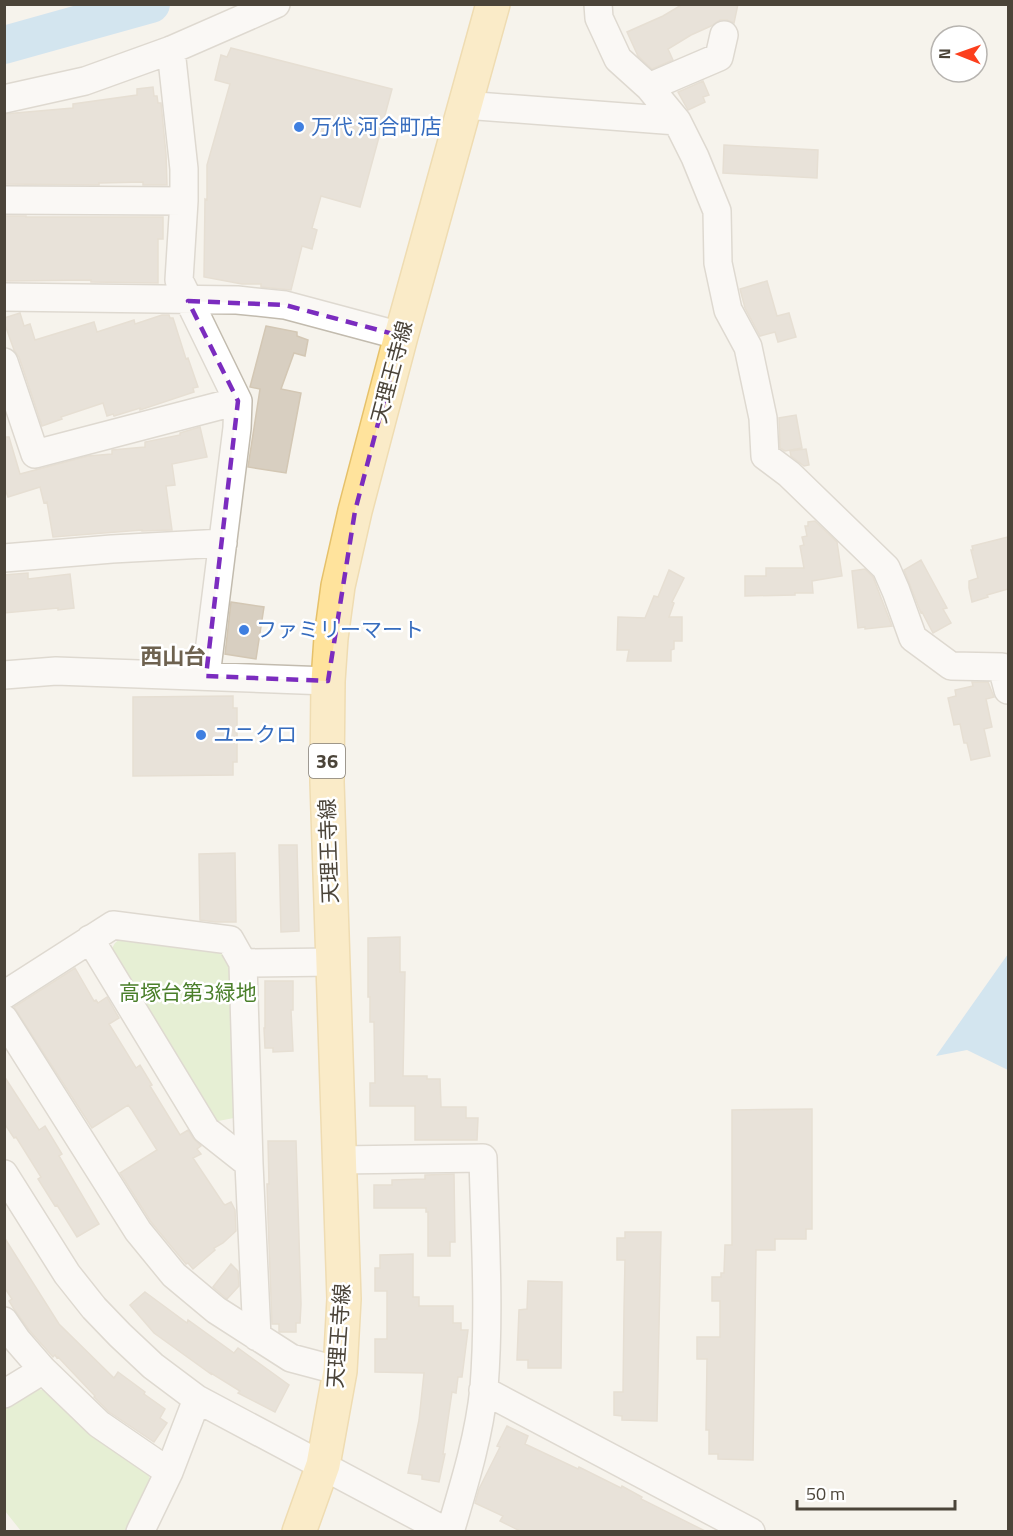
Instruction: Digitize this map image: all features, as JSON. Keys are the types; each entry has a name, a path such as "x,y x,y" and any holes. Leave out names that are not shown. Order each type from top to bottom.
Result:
{"main road":[{"name":"天理王寺線","path":"299,1532 323,1466 340,1371 344,1299 327,782 328,681 331,638 338,586 355,511 493,4"}],"street":[{"path":"4,99 85,81 171,50 276,4"},
{"path":"598,4 599,18 618,59 649,87 676,121 695,157 717,211 718,263 728,310 748,347 763,418 765,456 789,474 886,568 913,639 951,666 1002,667 1008,690"},
{"path":"649,87 719,57 724,35"},
{"path":"171,50 184,169 179,280 238,400 237,428 206,675"},
{"path":"464,105 676,121"},
{"path":"4,200 184,201"},
{"path":"4,297 237,300 285,305 401,336"},
{"path":"4,362 35,454 238,400"},
{"path":"4,558 223,543"},
{"path":"4,675 56,670 328,681"},
{"path":"4,995 113,925 230,940 243,963 257,1337"},
{"path":"90,939 206,1130 249,1164"},
{"path":"243,963 333,962"},
{"path":"4,1018 138,1232 174,1275 216,1310 291,1358 340,1371"},
{"path":"4,1174 67,1274 94,1308 153,1366 197,1399 449,1532 476,1442 483,1390 487,1324 483,1158 339,1160"},
{"path":"4,1321 43,1370 99,1424 169,1472"},
{"path":"4,1394 43,1370"},
{"path":"483,1390 751,1532"},
{"path":"140,1532 169,1472 197,1399"}],"highlighted area":[{"path":"188,301 285,305 401,336 355,511 328,681 206,676 238,401"}],"green space":[{"name":"高塚台第3緑地","path":"121,938 221,948 232,956 239,1117 213,1122 111,950"},
{"path":"34,1388 50,1392 147,1472 154,1488 131,1531 21,1531 5,1511 5,1406"}],"water":[{"path":"1008,954 1008,1070 967,1050 936,1056"}],"building":[{"path":"683,4 738,4 734,23 720,20 691,35 668,49 673,60 652,69 638,56 627,32"},
{"name":"万代 河合町店","path":"231,48 392,89 360,207 321,196 312,228 317,230 312,249 302,246 291,290 204,277 207,165 230,84 215,80 221,55 227,57"},
{"path":"703,81 709,95 703,97 705,102 688,110 678,92"},
{"path":"153,87 154,96 157,96 158,103 161,103 167,185 143,185 143,182 99,183 99,185 4,184 4,114 73,108 73,104 137,95 137,89"},
{"path":"724,145 818,150 817,178 723,173"},
{"path":"4,216 163,217 163,239 158,239 158,283 91,282 91,280 4,281"},
{"path":"767,281 777,316 789,313 796,337 778,342 775,332 760,336 745,308 740,289"},
{"path":"20,313 24,326 30,324 35,340 94,322 97,332 134,320 135,324 169,315 173,318 198,387 193,388 194,392 140,410 140,408 107,416 103,403 42,426 19,357 14,350 4,322 4,318"},
{"path":"266,326 297,332 297,336 308,340 305,356 294,353 281,389 301,393 286,473 248,467 260,389 250,387"},
{"path":"796,415 802,448 785,451 780,448 779,418"},
{"path":"200,427 207,457 172,464 175,485 166,486 172,530 53,537 47,502 44,503 40,487 8,497 4,486 4,437 9,437 20,474 88,456 112,454 112,450 145,447 145,442 180,435 180,433"},
{"path":"806,449 809,465 804,466 791,456 790,451"},
{"path":"815,521 837,542 842,576 812,581 813,593 745,596 745,576 766,576 766,568 804,568 800,546 804,545 802,537 807,536 805,526 808,526 808,522"},
{"path":"1008,537 1008,589 972,602 969,581 978,578 972,546"},
{"path":"921,560 947,608 943,609 951,623 933,633 921,613 904,570"},
{"path":"865,569 873,577 892,626 858,628 852,571"},
{"path":"669,570 684,578 672,602 674,603 669,617 682,617 682,641 674,641 671,661 627,661 629,650 617,650 618,617 645,618 654,596 658,597"},
{"path":"28,573 28,579 70,574 74,608 4,613 4,575"},
{"name":"ファミリーマート","path":"231,602 264,607 256,659 225,654"},
{"path":"972,682 988,682 994,697 986,699 992,727 984,729 990,756 971,760 960,724 954,725 948,698 956,696 955,690 973,686"},
{"path":"233,696 233,708 237,708 237,762 233,762 233,775 133,776 133,697"},
{"path":"279,845 297,845 299,931 281,932"},
{"path":"235,853 236,922 200,920 199,854"},
{"path":"400,937 400,972 405,972 403,1076 427,1076 427,1079 440,1079 441,1107 466,1107 466,1118 478,1118 477,1140 415,1140 415,1106 370,1106 370,1083 375,1083 374,1022 370,1022 370,997 368,997 368,938"},
{"path":"75,968 94,1001 98,1003 107,997 119,1018 109,1024 136,1068 140,1065 180,1135 188,1130 201,1146 197,1149 201,1154 193,1158 223,1203 225,1205 231,1202 235,1210 236,1231 214,1248 215,1250 193,1269 188,1263 186,1264 151,1222 120,1173 157,1150 132,1110 128,1105 92,1128 14,1007"},
{"path":"265,981 293,981 293,1010 291,1010 293,1051 273,1052 273,1048 265,1048"},
{"path":"4,1076 39,1130 45,1126 62,1154 59,1156 99,1224 77,1237 38,1179 41,1177 16,1137 14,1138 4,1123"},
{"path":"812,1109 812,1229 806,1229 806,1239 775,1239 775,1250 756,1250 753,1460 718,1459 718,1454 709,1454 709,1430 706,1430 707,1359 697,1359 697,1337 720,1337 720,1301 712,1301 712,1277 721,1277 721,1273 724,1273 725,1245 732,1245 732,1110"},
{"path":"268,1141 296,1141 301,1304 300,1323 296,1323 296,1332 279,1332 279,1324 272,1324 267,1184 269,1184"},
{"path":"454,1174 455,1242 450,1242 450,1256 428,1256 428,1212 426,1208 374,1208 374,1185 392,1185 392,1180 425,1179 425,1175"},
{"path":"625,1232 661,1232 657,1421 622,1420 622,1416 614,1415 614,1392 623,1392 625,1260 617,1260 617,1238 625,1238"},
{"path":"4,1237 59,1324 114,1378 118,1372 165,1409 160,1418 167,1423 154,1442 109,1412 58,1357 55,1355 53,1357 29,1330 9,1301 12,1299 4,1287"},
{"path":"413,1254 413,1297 419,1297 419,1306 453,1306 453,1323 461,1323 461,1330 468,1330 462,1377 458,1377 456,1393 452,1392 443,1454 445,1454 439,1482 422,1479 422,1475 408,1473 419,1420 424,1373 375,1372 375,1339 387,1339 387,1291 375,1291 375,1268 380,1268 380,1255"},
{"path":"231,1264 238,1271 239,1286 227,1299 213,1287"},
{"path":"528,1281 562,1282 561,1368 528,1368 528,1360 517,1360 519,1310 527,1309"},
{"path":"145,1292 187,1323 188,1320 234,1353 238,1348 289,1385 275,1412 238,1393 240,1391 211,1374 154,1333 130,1305"},
{"path":"507,1426 528,1436 525,1444 621,1488 622,1486 642,1497 641,1499 707,1532 522,1532 500,1521 503,1516 475,1503"}],"waterway":[{"path":"4,45 151,4"}],"place":[{"name":"万代 河合町店","path":"299,127"},
{"name":"ファミリーマート","path":"244,630"},
{"name":"ユニクロ","path":"201,735"}],"district":[{"name":"西山台","path":"173,656"}]}
